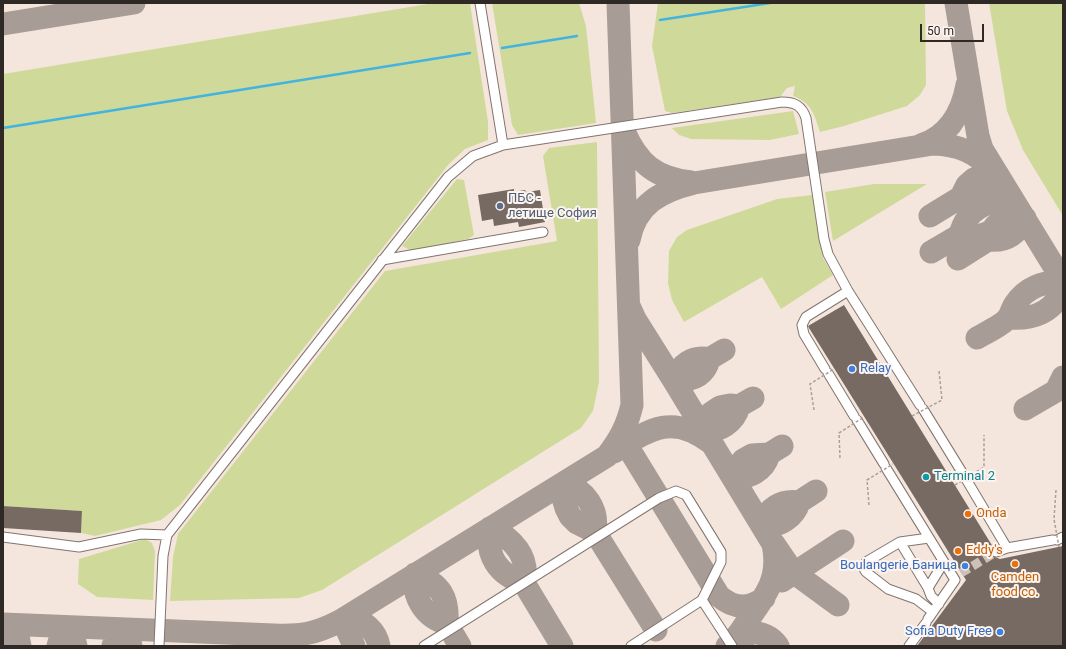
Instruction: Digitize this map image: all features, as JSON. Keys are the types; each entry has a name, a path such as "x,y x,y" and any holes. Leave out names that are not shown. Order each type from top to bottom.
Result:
{"lane":[{"path":"480,3 503,145"},
{"path":"159,646 163,556 167,535 448,177 473,156 503,145 782,102 790,102 798,105 804,111 824,239 828,254 848,291 922,407 1007,548"},
{"path":"382,260 543,232"},
{"path":"848,291 806,317 802,326 804,334 829,370 888,465 944,562 958,576 909,646"},
{"path":"424,646 659,498 676,491 686,495 721,552 721,562 702,600 631,646"},
{"path":"3,536 79,547 136,535 167,535"},
{"path":"929,538 900,542 866,562 864,570 888,589 916,599 929,618"},
{"path":"996,552 1007,548 1058,541"},
{"path":"900,542 928,588 931,596 939,604"},
{"path":"928,588 944,562"},
{"path":"702,600 732,646"}],"path":[{"path":"814,410 810,384 829,370"},
{"path":"912,416 942,400 939,371"},
{"path":"840,458 839,433 858,417"},
{"path":"955,485 984,467 984,435"},
{"path":"869,505 867,480 888,465"},
{"path":"1056,490 1054,519 1058,541"}],"green space":[{"path":"434,3 470,3 488,122 488,140 465,149 448,165 180,505 161,520 95,536 81,533 82,511 3,506 3,74"},
{"path":"492,3 579,3 586,26 596,123 518,135 512,125"},
{"path":"658,3 925,3 926,85 920,95 907,106 820,132 814,115 808,106 793,96 795,86 787,88 780,97 672,113 665,111 652,46"},
{"path":"989,3 1063,3 1063,216 1023,150 1007,111"},
{"path":"793,111 799,134 770,140 691,139 679,135 672,128"},
{"path":"597,142 599,382 593,411 581,428 322,590 299,598 170,601 173,557 178,534 385,271 557,241 543,156 549,148"},
{"path":"457,179 464,180 474,235 468,239 412,251 402,246"},
{"path":"874,184 927,184 833,241 825,192"},
{"path":"812,195 823,258 833,275 781,309 762,277 684,322 672,300 668,283 669,251 677,237 687,230 777,199"},
{"path":"145,539 152,543 155,551 153,600 97,597 78,584 79,559"}],"building":[{"path":"514,189 514,192 540,190 545,222 519,227 518,222 494,226 493,219 482,221 478,195"},
{"name":"Terminal 2","path":"844,305 993,547 990,551 992,556 1000,559 1063,546 1063,646 917,646 966,580 808,326"},
{"path":"3,506 82,511 81,533 3,528"}],"waterway":[{"path":"660,20 770,3"},
{"path":"502,48 577,36"},
{"path":"3,128 470,53"}],"taxiway":[{"path":"3,24 134,3"},
{"path":"3,624 274,635 292,635 323,629 340,621 607,456 616,444 622,432 632,405 618,3"},
{"path":"956,3 978,136 982,149 1063,281"},
{"path":"921,145 939,136 953,122 962,104 967,85"},
{"path":"624,131 629,143 642,161 658,173 668,177 691,182"},
{"path":"629,240 637,217 644,208 661,195 671,190 694,183 933,144 951,146 966,150 993,169"},
{"path":"930,216 961,197 967,185 974,179 983,175 998,175 992,186 984,194 968,198 961,197"},
{"path":"931,252 960,235 967,218 980,207 996,202 1014,202 1006,218 993,230 978,236 960,235"},
{"path":"958,259 988,240 995,226 1001,221 1013,217 1025,218 1015,233 1010,236 1000,240 988,240"},
{"path":"977,338 1006,321 1019,298 1036,286 1056,282 1063,283"},
{"path":"1008,318 1025,318 1041,313 1054,304 1063,288"},
{"path":"630,308 635,319 773,544 775,566 770,585 761,602 739,634 727,646"},
{"path":"709,359 701,374 691,379 674,381 679,370 687,362 697,358 709,359 724,350"},
{"path":"1025,409 1056,391 1063,377"},
{"path":"739,406 734,417 726,425 715,429 703,428 711,413 720,407 730,405 739,406 753,398"},
{"path":"614,452 650,431 661,428 673,427 684,429 697,434 711,443"},
{"path":"626,444 719,596 730,603 742,606 753,604 764,598"},
{"path":"769,454 764,465 755,473 744,476 732,475 743,460 752,455 769,454 782,446"},
{"path":"595,532 595,515 589,501 578,490 564,483 563,498 570,516 577,523 595,532 656,630"},
{"path":"799,502 794,512 785,521 774,525 762,525 771,509 781,503 793,501 799,502 816,491"},
{"path":"524,583 524,565 518,550 506,537 490,528 490,547 495,563 507,575 524,583 562,646"},
{"path":"782,581 843,541"},
{"path":"774,544 793,572 838,605"},
{"path":"447,624 446,606 441,592 431,582 415,574 416,591 421,605 432,616 447,624 460,646"},
{"path":"354,646 347,630 348,616 359,620 368,626 375,635 379,646"},
{"path":"5,635 12,625 17,632 20,646"},
{"path":"58,646 61,635 67,627 73,634 76,646"},
{"path":"113,646 117,635 123,629 128,635 131,646"},
{"path":"743,643 740,632 751,632 770,638 778,646"}],"tunnel":[{"path":"961,573 996,552"}],"place":[{"name":"ПБС - летище София","path":"500,206"},
{"name":"Relay","path":"852,369"},
{"name":"Terminal 2","path":"926,477"},
{"name":"Onda","path":"968,514"},
{"name":"Eddy's","path":"958,551"},
{"name":"Camden food co.","path":"1015,564"},
{"name":"Boulangerie Баница","path":"965,566"},
{"name":"Sofia Duty Free","path":"1000,632"}]}
